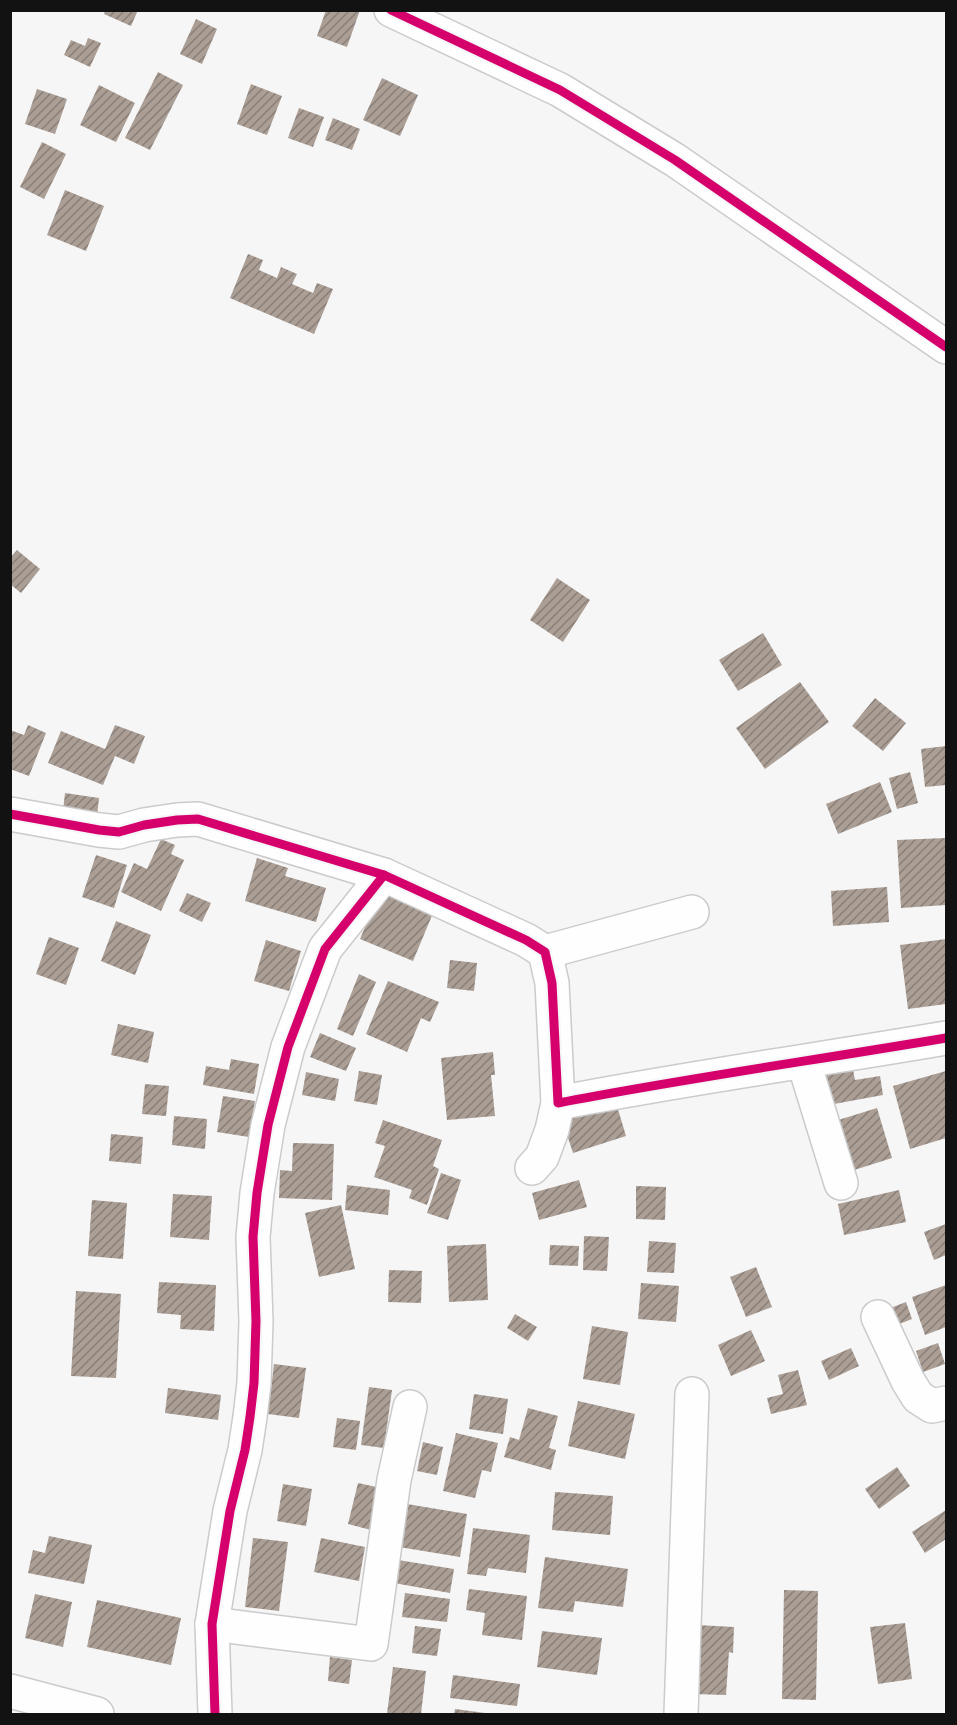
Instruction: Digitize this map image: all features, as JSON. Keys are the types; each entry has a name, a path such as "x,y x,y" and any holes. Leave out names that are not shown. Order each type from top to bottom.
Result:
{"street":[{"path":"392,10 560,90 656,148 776,228 946,347"},
{"path":"10,814 119,832 144,825 198,819 384,875 526,940 545,952 552,982 558,1103 552,1130 542,1157 531,1168"},
{"path":"215,1714 212,1624 230,1511 245,1450 254,1383 256,1320 253,1237 257,1192 268,1125 288,1047 325,949 384,875"},
{"path":"545,952 692,912"},
{"path":"558,1103 635,1088 804,1063 946,1038"},
{"path":"804,1063 841,1183"},
{"path":"878,1317 918,1397 932,1406 946,1403"},
{"path":"681,1714 693,1394"},
{"path":"212,1624 371,1644 394,1480 410,1407"},
{"path":"10,1691 97,1714"}],"building":[{"path":"106,10 138,10 131,26 104,14"},
{"path":"326,10 360,10 347,47 317,36"},
{"path":"196,19 217,29 202,64 180,54"},
{"path":"88,38 101,43 90,67 64,55 71,40 85,46"},
{"path":"158,72 183,85 150,150 125,138"},
{"path":"382,78 418,95 400,136 363,120"},
{"path":"251,84 282,96 267,135 237,124"},
{"path":"99,85 135,103 116,142 80,125"},
{"path":"37,89 67,99 55,134 25,124"},
{"path":"299,108 324,117 313,147 288,138"},
{"path":"333,118 360,129 352,150 325,140"},
{"path":"42,142 66,154 44,199 20,187"},
{"path":"65,190 104,206 86,251 47,235"},
{"path":"248,254 263,260 259,270 277,278 281,267 297,274 292,284 313,293 317,283 333,289 314,334 230,298"},
{"path":"17,550 40,569 21,593 10,584 10,558"},
{"path":"557,578 590,600 563,642 530,620"},
{"path":"763,633 782,665 738,691 719,660"},
{"path":"800,682 829,722 765,769 736,728"},
{"path":"875,698 906,723 883,751 852,726"},
{"path":"28,725 46,733 29,776 10,769 10,730 24,735"},
{"path":"115,725 145,736 134,764 115,756 103,785 48,763 61,731 105,749"},
{"path":"946,746 946,785 925,787 921,749"},
{"path":"910,772 918,803 897,809 889,778"},
{"path":"880,782 892,812 838,834 826,804"},
{"path":"65,793 99,798 97,816 63,811"},
{"path":"946,838 946,905 901,908 897,840"},
{"path":"161,839 175,845 171,854 184,860 161,911 121,892 134,863 147,869"},
{"path":"96,855 127,865 114,908 82,897"},
{"path":"257,858 288,868 285,876 326,888 316,922 245,901"},
{"path":"383,884 436,906 413,961 360,939"},
{"path":"887,887 889,922 833,926 831,891"},
{"path":"187,893 211,903 202,922 179,911"},
{"path":"116,921 151,935 135,975 101,961"},
{"path":"49,937 79,948 66,985 36,974"},
{"path":"946,939 946,1004 908,1009 900,945"},
{"path":"266,940 301,951 289,991 254,981"},
{"path":"450,960 477,963 474,991 447,988"},
{"path":"359,974 376,982 353,1036 337,1029"},
{"path":"388,981 439,1002 430,1022 421,1018 407,1052 366,1034"},
{"path":"118,1024 154,1032 148,1063 111,1055"},
{"path":"320,1033 356,1048 346,1071 310,1057"},
{"path":"493,1052 495,1075 491,1075 495,1116 447,1120 441,1058"},
{"path":"231,1059 259,1064 254,1094 203,1085 206,1066 229,1070"},
{"path":"851,1059 855,1080 880,1076 883,1095 818,1107 811,1066"},
{"path":"359,1071 382,1075 377,1105 354,1101"},
{"path":"946,1071 946,1138 910,1149 893,1086"},
{"path":"306,1072 339,1079 335,1101 302,1095"},
{"path":"145,1084 169,1086 166,1116 142,1114"},
{"path":"223,1096 255,1101 249,1137 217,1132"},
{"path":"614,1096 626,1136 573,1153 560,1113"},
{"path":"877,1108 892,1158 848,1172 832,1122"},
{"path":"174,1116 207,1119 205,1149 172,1145"},
{"path":"383,1120 442,1140 433,1166 439,1169 427,1205 409,1198 412,1190 374,1177 385,1146 375,1143"},
{"path":"111,1134 143,1137 141,1164 109,1161"},
{"path":"293,1143 334,1144 332,1200 279,1198 280,1170 292,1171"},
{"path":"441,1173 461,1180 448,1220 427,1213"},
{"path":"579,1180 587,1207 539,1220 532,1193"},
{"path":"347,1185 390,1190 388,1215 345,1210"},
{"path":"636,1186 666,1187 665,1220 636,1219"},
{"path":"899,1190 906,1222 844,1235 838,1204"},
{"path":"173,1194 212,1196 209,1240 170,1237"},
{"path":"92,1200 127,1203 123,1259 88,1256"},
{"path":"341,1205 355,1269 319,1277 305,1213"},
{"path":"946,1224 946,1255 934,1260 924,1232"},
{"path":"584,1236 609,1237 607,1271 583,1270"},
{"path":"649,1241 676,1243 674,1273 647,1272"},
{"path":"486,1244 488,1300 449,1302 447,1246"},
{"path":"550,1245 579,1246 578,1266 549,1265"},
{"path":"756,1267 772,1307 746,1317 730,1277"},
{"path":"389,1270 422,1271 421,1303 388,1302"},
{"path":"159,1282 216,1285 214,1331 180,1329 181,1315 157,1313"},
{"path":"641,1283 679,1286 676,1322 638,1319"},
{"path":"946,1285 946,1327 925,1335 912,1297"},
{"path":"76,1291 121,1294 116,1378 71,1376"},
{"path":"906,1302 912,1319 894,1326 888,1309"},
{"path":"515,1314 537,1327 528,1341 507,1328"},
{"path":"592,1326 628,1332 620,1385 583,1379"},
{"path":"751,1330 765,1361 731,1376 718,1345"},
{"path":"938,1343 945,1364 923,1372 916,1351"},
{"path":"851,1348 859,1366 829,1380 821,1361"},
{"path":"274,1364 306,1368 299,1418 268,1414"},
{"path":"798,1370 807,1405 771,1414 767,1398 783,1394 778,1375"},
{"path":"369,1387 392,1390 384,1448 361,1445"},
{"path":"168,1388 221,1395 218,1420 165,1413"},
{"path":"474,1394 508,1399 503,1434 469,1429"},
{"path":"578,1401 635,1414 625,1459 568,1446"},
{"path":"528,1408 558,1416 549,1448 556,1450 551,1470 504,1457 510,1437 519,1440"},
{"path":"337,1418 360,1421 356,1450 333,1447"},
{"path":"456,1433 498,1443 491,1472 482,1470 475,1498 443,1491"},
{"path":"423,1442 443,1447 437,1475 417,1471"},
{"path":"897,1467 910,1486 879,1509 865,1489"},
{"path":"358,1483 381,1488 371,1530 348,1524"},
{"path":"283,1484 312,1489 306,1526 277,1521"},
{"path":"555,1492 613,1496 610,1535 552,1530"},
{"path":"401,1503 467,1514 460,1557 393,1546"},
{"path":"946,1510 946,1539 925,1553 912,1532"},
{"path":"473,1528 530,1535 526,1573 488,1568 486,1576 467,1574"},
{"path":"49,1536 92,1545 84,1584 28,1573 33,1550 45,1553"},
{"path":"253,1538 288,1542 279,1611 245,1607"},
{"path":"321,1538 365,1547 359,1581 314,1572"},
{"path":"545,1557 628,1569 623,1607 575,1601 573,1612 538,1608"},
{"path":"398,1560 454,1569 450,1593 394,1583"},
{"path":"469,1589 527,1596 522,1640 482,1635 485,1613 466,1610"},
{"path":"784,1590 818,1591 816,1700 782,1699"},
{"path":"405,1593 450,1599 447,1622 402,1617"},
{"path":"35,1594 72,1602 63,1647 25,1638"},
{"path":"97,1600 181,1618 171,1665 87,1647"},
{"path":"905,1623 912,1679 878,1684 870,1627"},
{"path":"697,1625 734,1627 733,1653 729,1652 726,1695 693,1694"},
{"path":"415,1626 441,1629 437,1656 412,1653"},
{"path":"542,1631 602,1638 597,1675 537,1667"},
{"path":"330,1657 352,1660 349,1684 328,1681"},
{"path":"393,1667 426,1671 421,1714 387,1714"},
{"path":"453,1675 520,1684 517,1706 450,1698"},
{"path":"455,1709 485,1713 485,1714 454,1714"}],"cycle path":[{"path":"391,10 560,90 675,160 946,347"},
{"path":"10,814 119,832 144,825 198,819 384,875 526,940 545,952 552,983 558,1103 946,1038"},
{"path":"215,1714 212,1624 230,1511 245,1450 254,1383 256,1321 253,1237 257,1193 268,1125 288,1047 325,949 384,875"}]}
